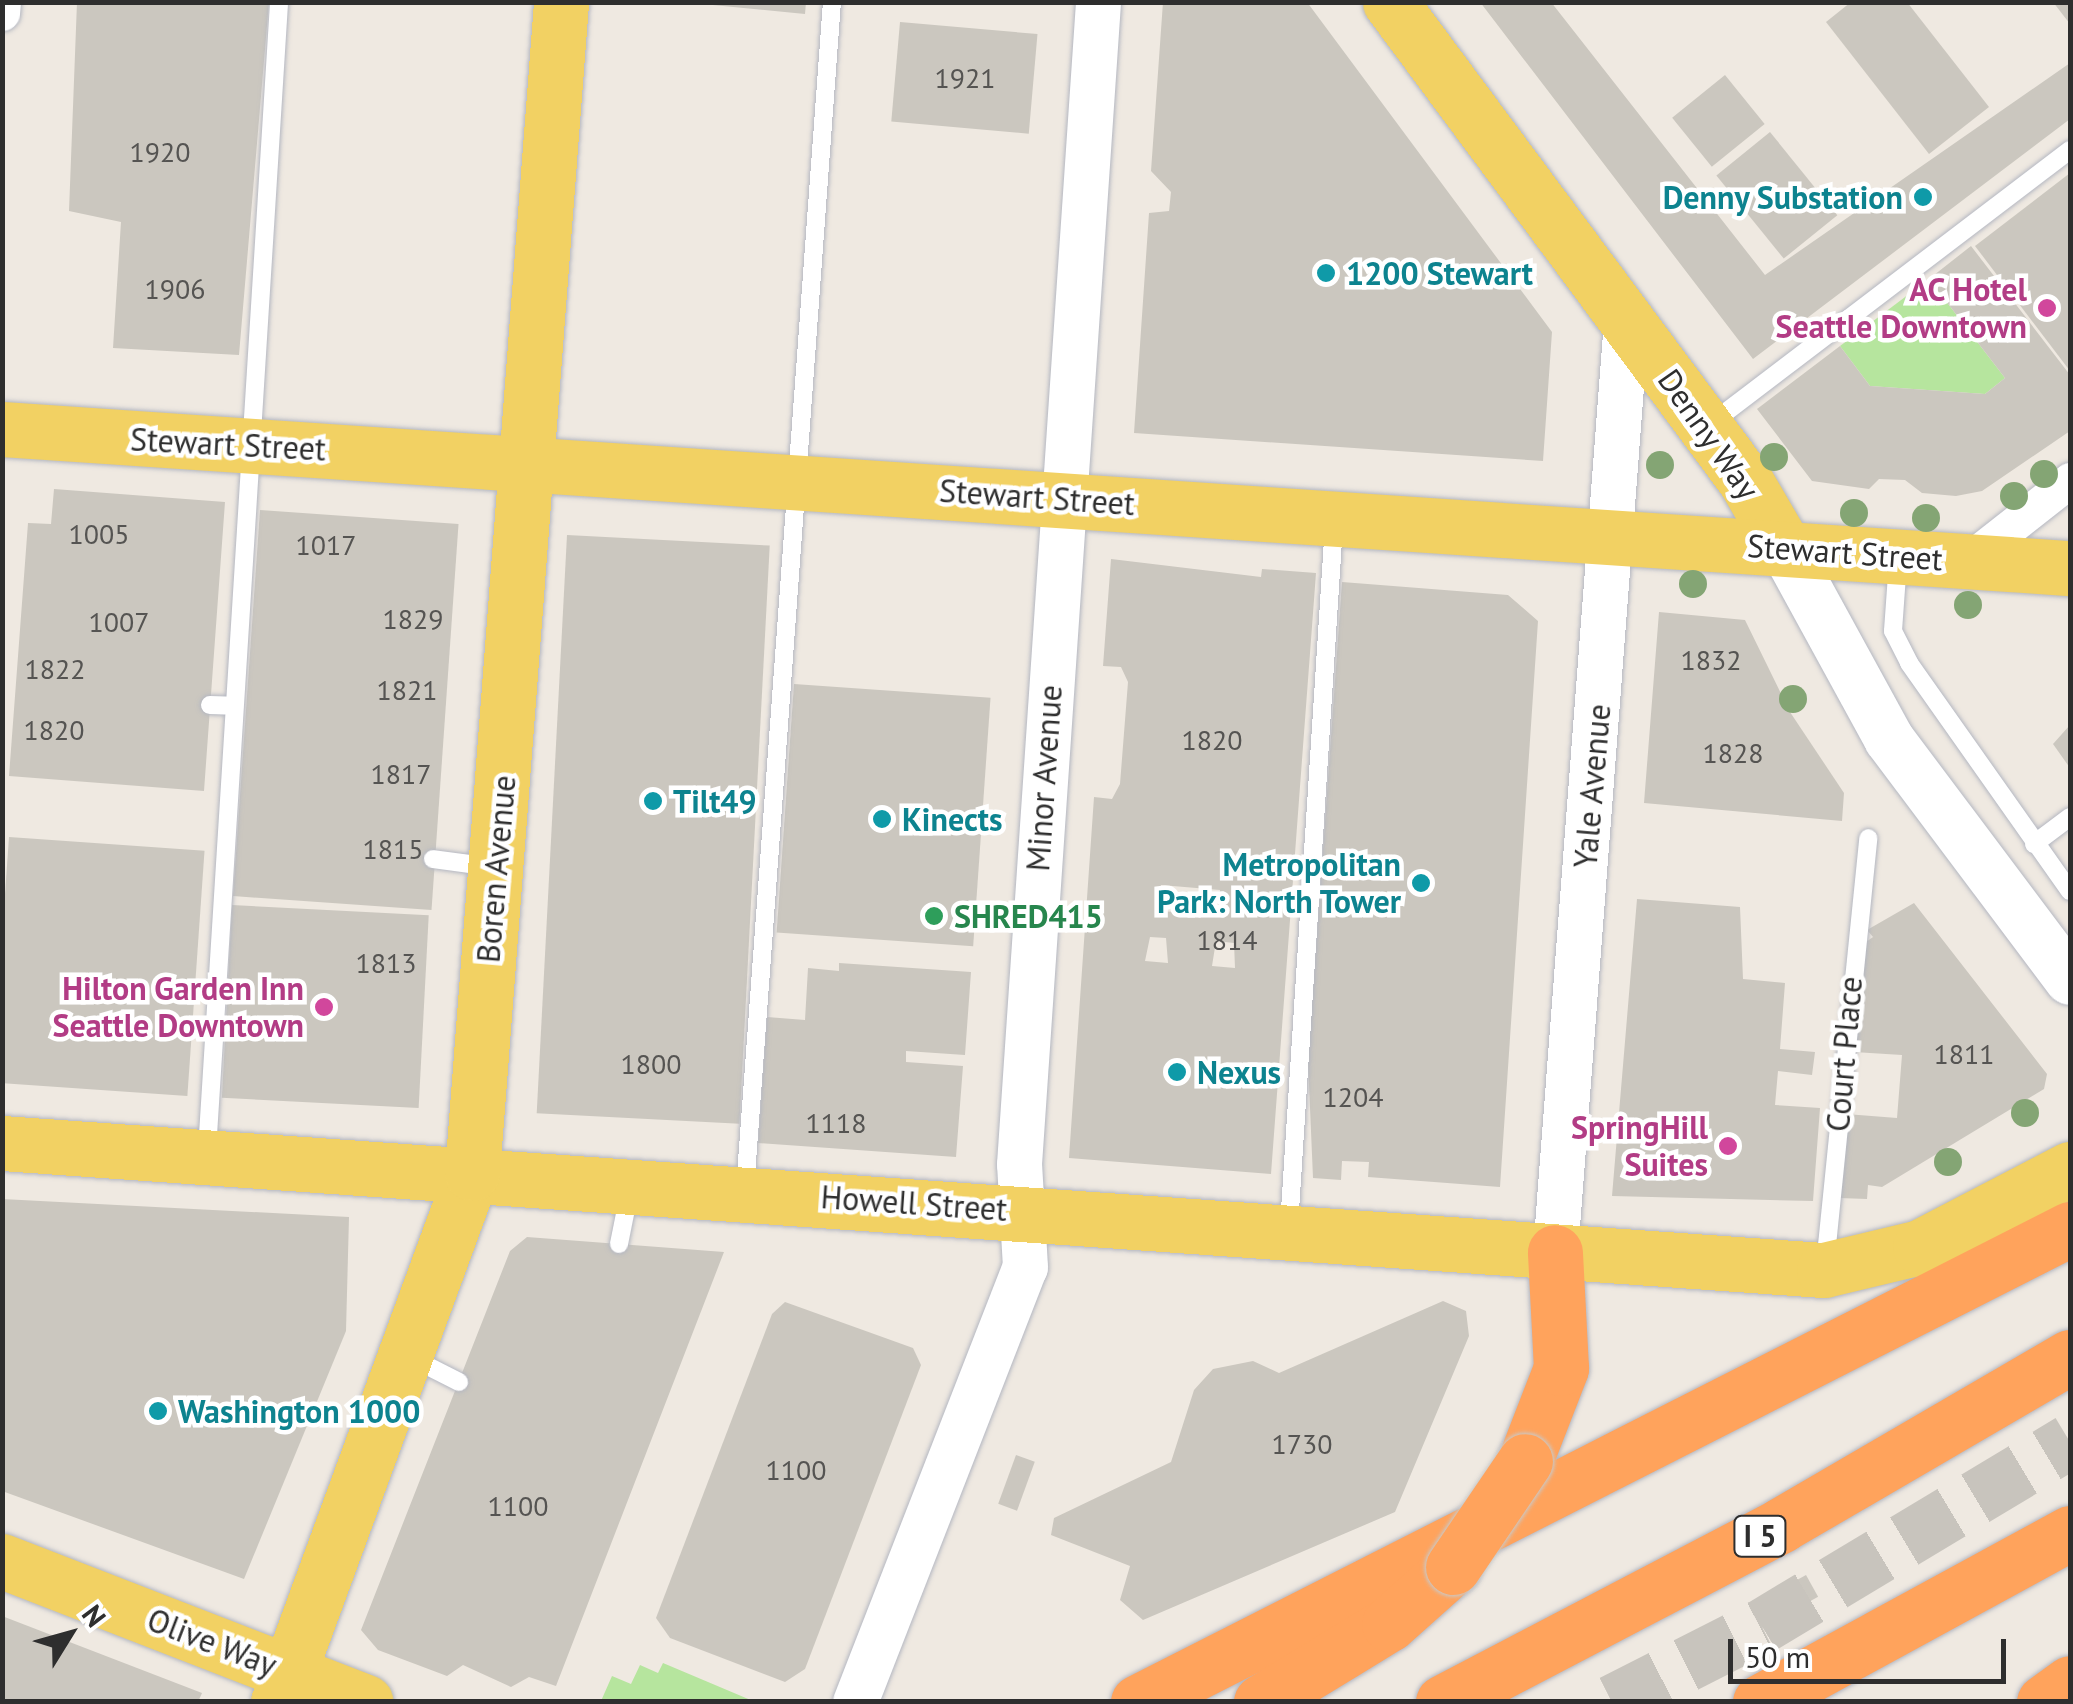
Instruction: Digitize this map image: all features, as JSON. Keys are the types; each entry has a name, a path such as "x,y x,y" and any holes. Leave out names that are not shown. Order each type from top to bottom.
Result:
{"highway":[{"path":"1138,1702 2070,1229"},
{"path":"1261,1702 1388,1624 1452,1567 1525,1461 1562,1368 1554,1252"},
{"name":"I 5","path":"1442,1702 1764,1534 2070,1357"},
{"path":"1760,1702 2070,1534"},
{"path":"2044,1702 2070,1683"}],"main road":[{"name":"Boren Avenue","path":"283,1686 472,1174 561,2"},
{"name":"Denny Way","path":"1390,2 1706,427 1784,547 1889,739 2070,980"},
{"name":"Stewart Street","path":"2,429 2070,568"},
{"name":"Howell Street","path":"2,1143 745,1190 1824,1270 1920,1247 2070,1169"},
{"name":"Olive Way","path":"2,1561 283,1686 366,1702"}],"street":[{"path":"2,13 3,2"},
{"name":"Minor Avenue","path":"855,1702 1022,1274 1021,1211 1062,498 1098,2"},
{"name":"Yale Avenue","path":"1554,1252 1613,535 1626,320"},
{"path":"1967,561 2070,480"}],"lane":[{"path":"207,1156 231,831 246,445 279,2"},
{"path":"745,1190 832,2"},
{"path":"1706,427 2070,150"},
{"path":"1288,1232 1334,517"},
{"path":"1898,556 1893,631 2034,844 2070,891"},
{"path":"210,705 233,706"},
{"path":"2034,844 2070,816"},
{"name":"Court Place","path":"1824,1270 1868,838"},
{"path":"433,859 496,867"},
{"path":"619,1244 631,1184"},
{"path":"405,1355 459,1382"}],"green space":[{"path":"1929,279 2005,378 1985,394 1870,386 1840,346"},
{"path":"663,1663 753,1701 601,1701 612,1676 631,1684 640,1665 658,1673"}],"building":[{"path":"77,2 269,2 239,355 113,348 121,222 69,211"},
{"path":"682,2 806,2 805,14"},
{"name":"1200 Stewart","path":"1163,2 1307,2 1552,332 1543,461 1134,433 1149,213 1169,211 1171,192 1151,171"},
{"name":"Denny Substation","path":"1480,2 1551,2 1765,275 2070,63 2070,119 1753,359"},
{"path":"1851,2 1907,2 1989,107 1929,154 1826,22"},
{"path":"2053,2 2070,2 2070,24"},
{"path":"900,22 1037,34 1029,134 891,122"},
{"path":"1725,75 1765,124 1712,167 1672,118"},
{"path":"1770,132 1837,215 1784,259 1716,175"},
{"name":"AC Hotel Seattle Downtown","path":"2070,173 2070,371 1975,246"},
{"path":"1971,246 2070,375 2070,431 1982,491 1956,496 1922,493 1905,480 1879,479 1869,489 1812,481 1757,409 1840,346 1870,386 1985,394 2005,378 1929,279"},
{"path":"54,489 225,502 204,791 9,776 28,523 51,524"},
{"path":"260,510 459,524 432,910 233,896"},
{"name":"Tilt49","path":"567,535 770,546 739,1124 537,1113"},
{"path":"1111,559 1261,577 1262,569 1316,573 1271,1174 1069,1158 1094,797 1112,799 1120,784 1128,682 1121,667 1103,666","holes":["1161,885 1220,890 1218,915 1160,911","1150,937 1166,938 1168,963 1145,961","1216,941 1234,943 1235,968 1212,966"]},
{"name":"Metropolitan Park: North Tower","path":"1342,582 1508,595 1538,621 1500,1187 1368,1177 1369,1162 1342,1161 1341,1180 1313,1178 1308,1061"},
{"path":"1659,612 1745,620 1790,712 1844,793 1842,821 1644,803"},
{"name":"Kinects","path":"794,684 991,698 973,946 777,932"},
{"path":"2070,725 2070,768 2053,744"},
{"path":"9,837 205,851 187,1096 2,1083 2,937"},
{"path":"1637,899 1740,907 1743,979 1785,983 1780,1049 1815,1052 1812,1075 1778,1071 1775,1105 1820,1108 1813,1201 1612,1196"},
{"path":"1914,903 2047,1074 2044,1089 1882,1187 1868,1185 1867,1199 1839,1198 1846,1114 1897,1118 1902,1055 1854,1052 1862,945 1873,937 1867,930"},
{"name":"Hilton Garden Inn Seattle Downtown","path":"232,905 429,915 419,1108 222,1098"},
{"path":"839,963 971,972 965,1055 906,1051 906,1062 963,1066 956,1157 758,1143 767,1017 805,1020 808,968 839,971"},
{"name":"Washington 1000","path":"2,1199 349,1217 346,1331 244,1579 2,1491"},
{"path":"527,1237 724,1252 556,1686 529,1677 511,1687 463,1665 447,1676 378,1650 361,1630 510,1251"},
{"path":"1443,1301 1466,1311 1469,1336 1395,1512 1143,1620 1120,1600 1130,1566 1051,1535 1054,1518 1171,1462 1194,1390 1213,1369 1253,1361 1279,1373"},
{"path":"785,1302 913,1348 921,1365 805,1669 785,1682 670,1638 656,1618 772,1314"},
{"path":"1016,1455 1035,1462 1017,1511 998,1504"},
{"path":"1806,1575 1818,1597 1761,1628 1749,1607"},
{"path":"2,1616 202,1693 198,1702 2,1702"}],"tunnel":[{"path":"1612,1702 1762,1626 2070,1441"}],"place":[{"name":"Denny Substation","path":"1923,197"},
{"name":"1200 Stewart","path":"1326,273"},
{"name":"AC Hotel Seattle Downtown","path":"2047,308"},
{"name":"Tilt49","path":"653,801"},
{"name":"Kinects","path":"882,819"},
{"name":"Metropolitan Park: North Tower","path":"1421,883"},
{"name":"SHRED415","path":"934,916"},
{"name":"Hilton Garden Inn Seattle Downtown","path":"324,1007"},
{"name":"Nexus","path":"1177,1072"},
{"name":"SpringHill Suites","path":"1728,1146"},
{"name":"Washington 1000","path":"158,1411"}]}
